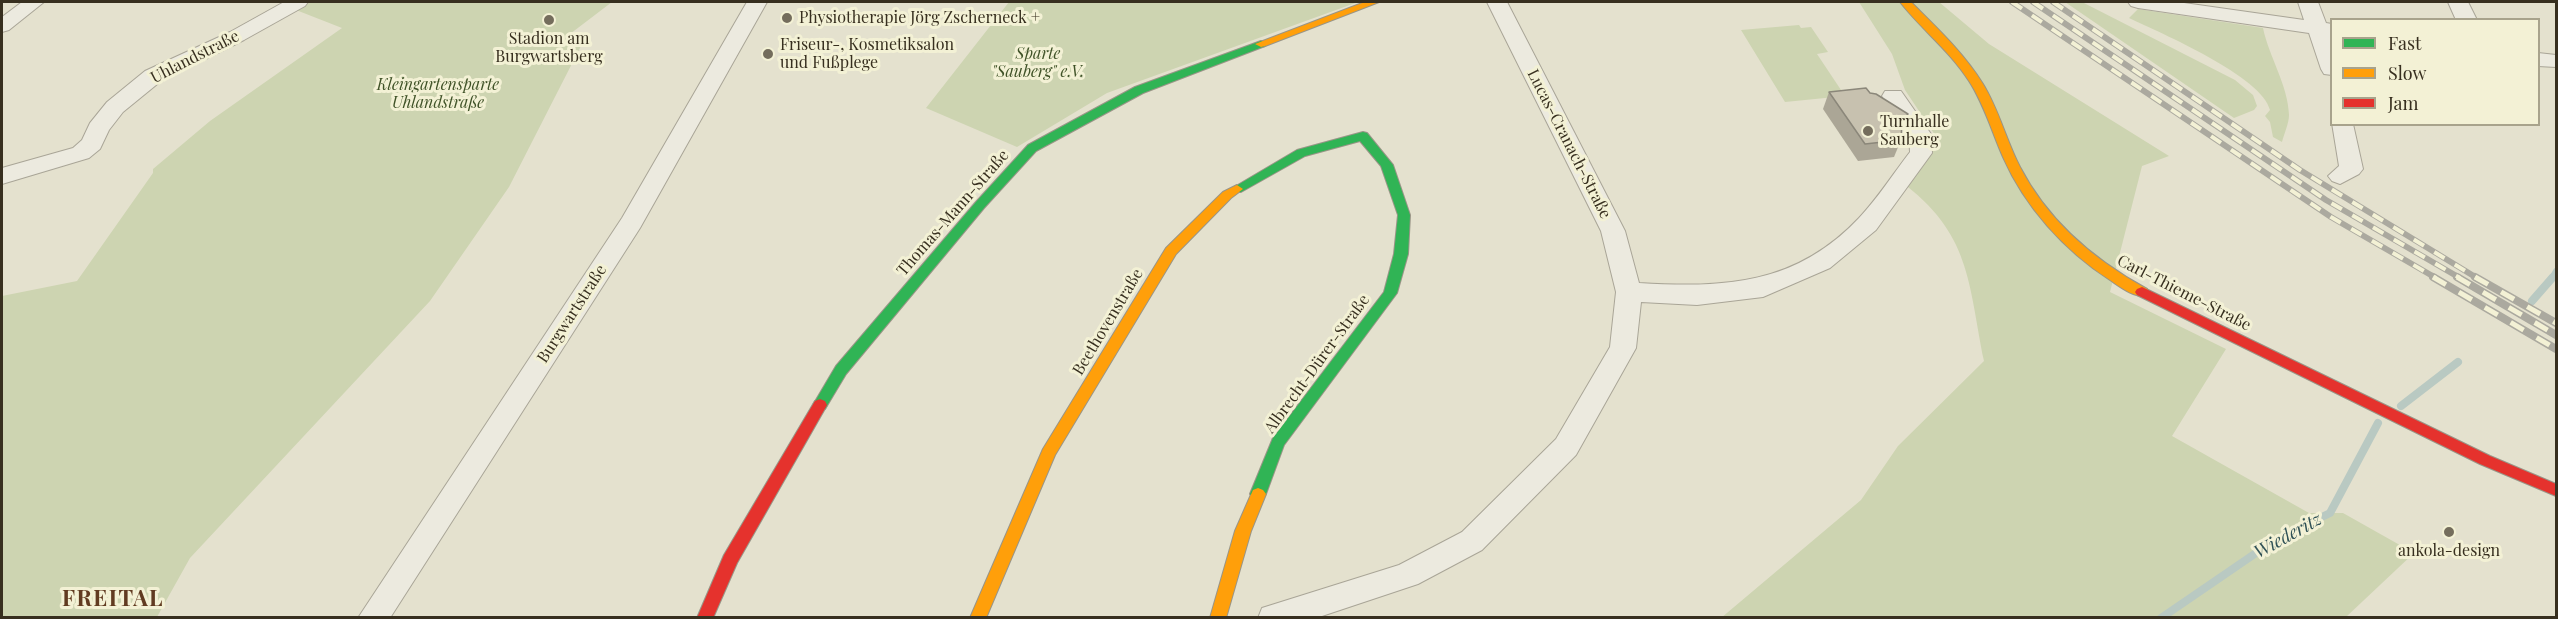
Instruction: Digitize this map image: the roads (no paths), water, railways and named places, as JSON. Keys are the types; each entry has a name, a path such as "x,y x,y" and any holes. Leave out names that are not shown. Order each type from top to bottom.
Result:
{"street":[{"path":"2,26 34,2"},
{"name":"Uhlandstraße","path":"2,176 81,153 92,144 98,128 115,107 153,76 237,36 298,2"},
{"name":"Burgwartstraße","path":"373,618 632,222 757,2"},
{"name":"Thomas-Mann-Straße","path":"705,618 730,560 841,370 980,205 1032,148 1139,90 1374,2"},
{"name":"Lucas-Cranach-Straße","path":"1273,618 1407,575 1472,541 1566,447 1623,348 1629,292 1613,231 1497,2"},
{"name":"Carl-Thieme-Straße","path":"1905,2 1951,50 1977,85 2030,197 2066,238 2098,267 2129,286 2470,453 2556,490"},
{"path":"2138,2 2324,29"},
{"path":"2308,2 2324,29 2330,63"},
{"path":"2458,2 2466,18"},
{"path":"2540,59 2556,61"},
{"path":"1629,292 1697,296 1763,288 1821,262 1867,224 1920,153 1920,134 1893,96"},
{"path":"2340,176 2351,169 2342,126"},
{"name":"Beethovenstraße","path":"978,618 1048,453 1171,251 1227,195 1301,153 1363,136"},
{"name":"Albrecht-Dürer-Straße","path":"1218,618 1243,531 1278,442 1390,294 1401,254 1404,215 1387,165 1363,136"}],"waterway":[{"name":"Wiederitz","path":"2552,278 2556,271"},
{"name":"Wiederitz","path":"2532,301 2553,277"},
{"name":"Wiederitz","path":"2401,406 2458,362"},
{"name":"Wiederitz","path":"2161,618 2275,540 2330,513 2378,423"}],"railway":[{"path":"2012,2 2331,217 2436,278"},
{"path":"2033,2 2326,200 2460,278"},
{"path":"2053,2 2300,170 2477,278"},
{"path":"2433,277 2556,349"},
{"path":"2457,277 2556,335"},
{"path":"2475,277 2556,323"}],"place":[{"name":"Physiotherapie Jörg Zscherneck +","path":"787,18"},
{"name":"Stadion am Burgwartsberg","path":"549,20"},
{"name":"Friseur-, Kosmetiksalon und Fußplege","path":"768,54"},
{"name":"Turnhalle Sauberg","path":"1868,131"},
{"name":"ankola-design","path":"2449,532"}],"district":[{"name":"FREITAL","path":"113,599"}],"park label":[{"name":"Sparte \"Sauberg\" e.V.","path":"1038,63"},
{"name":"Kleingartensparte Uhlandstraße","path":"438,94"}]}
